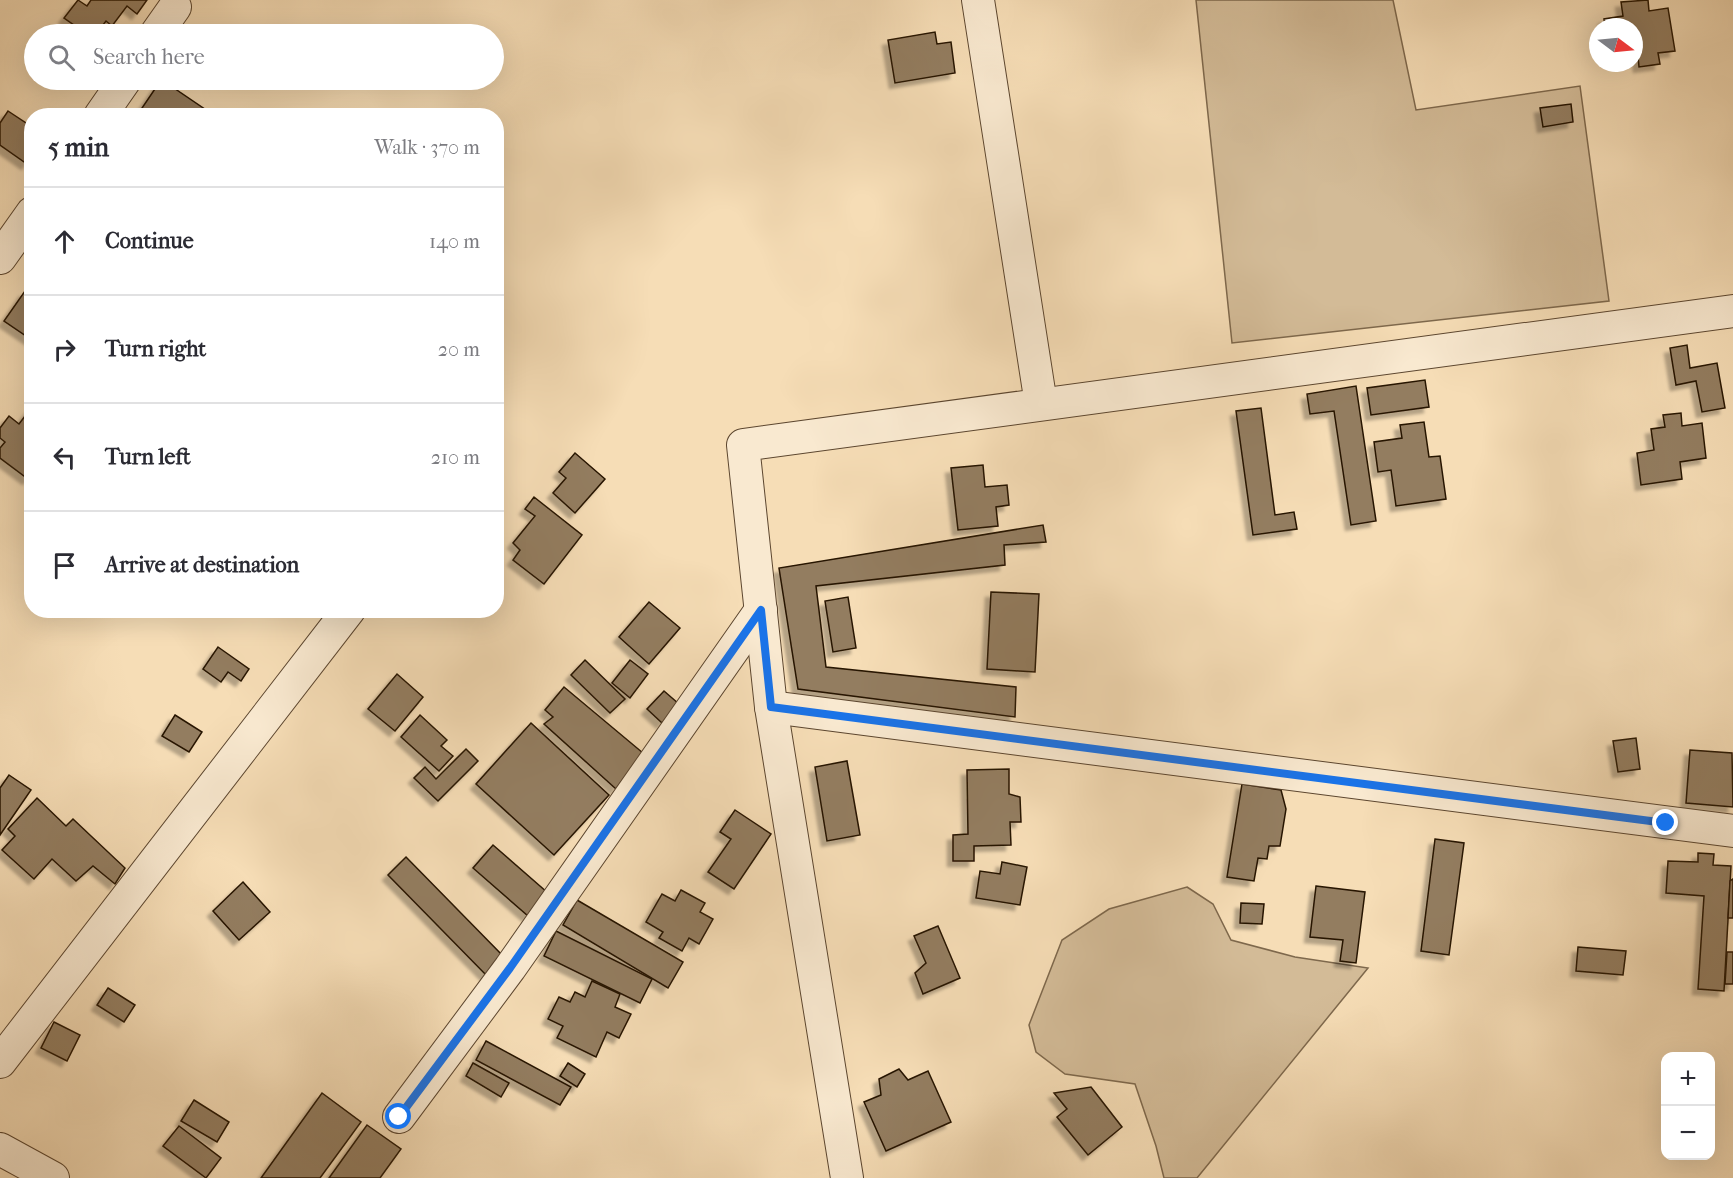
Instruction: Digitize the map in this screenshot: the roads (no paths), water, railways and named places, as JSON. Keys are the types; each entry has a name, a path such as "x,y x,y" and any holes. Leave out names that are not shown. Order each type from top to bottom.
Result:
{"street":[{"path":"978,0 1041,404"},
{"path":"163,24 175,7"},
{"path":"106,108 118,90"},
{"path":"0,258 24,224"},
{"path":"847,1178 771,707 743,445 1733,311"},
{"path":"399,1117 510,968 761,610"},
{"path":"0,1062 343,618"},
{"path":"771,707 1733,831"},
{"path":"0,1149 53,1178"}]}
